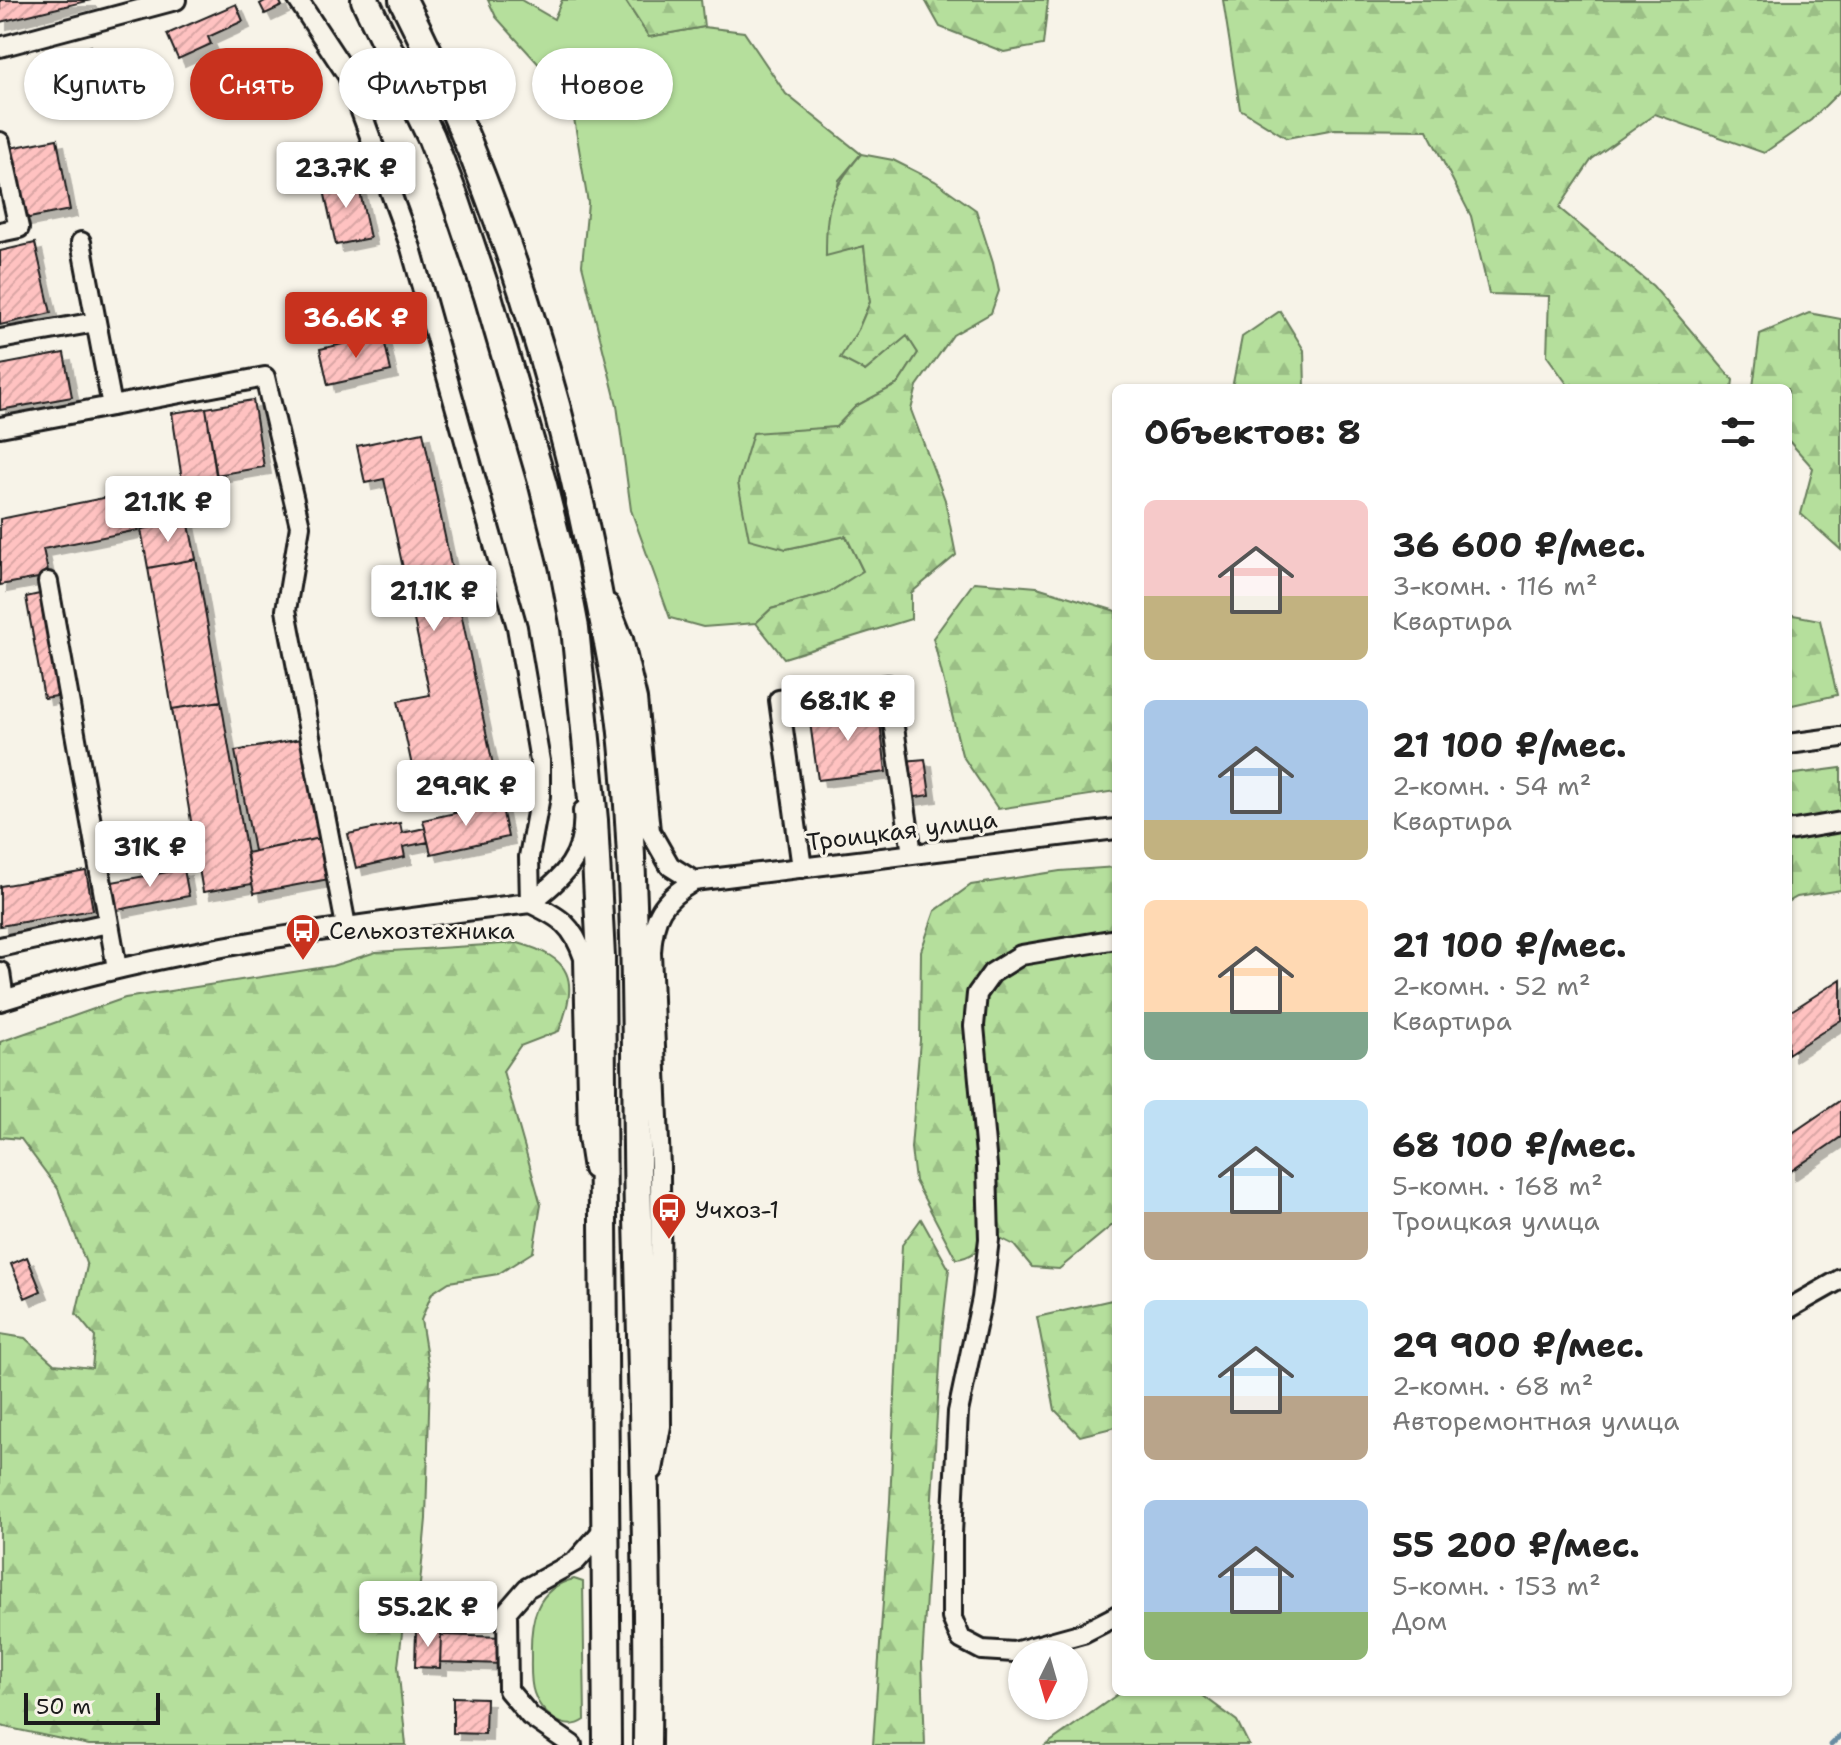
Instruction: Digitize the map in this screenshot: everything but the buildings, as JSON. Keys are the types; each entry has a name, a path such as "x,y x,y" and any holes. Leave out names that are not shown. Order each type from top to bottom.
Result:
{"highway":[{"path":"365,0 431,137 488,296 543,485 575,628 584,693 601,957 607,1745"},
{"path":"403,0 458,116 492,202 521,289 575,479 593,561 623,738 629,817 647,1745"}],"street":[{"path":"0,47 176,0"},
{"path":"298,0 348,76 411,248 514,612 540,761 540,796 529,857 530,903"},
{"path":"0,142 19,228 0,232"},
{"path":"81,242 112,406"},
{"path":"0,339 96,322"},
{"path":"0,427 265,377 300,526 286,610 346,926"},
{"path":"593,561 623,639 637,699 650,831 670,866 694,881 675,892 660,908 652,932 660,1166 661,1426 645,1524"},
{"path":"48,582 117,968"},
{"path":"530,903 568,871 579,852 584,821 574,691 575,628"},
{"path":"802,868 779,700 888,685 912,854"},
{"path":"1792,743 1841,737"},
{"path":"1792,830 1841,822"},
{"name":"Троицкая улица","path":"694,881 1112,829"},
{"path":"0,972 2,1000 117,968 346,926 530,903 554,914 568,925 578,940 584,958 588,1137 602,1224"},
{"path":"0,947 108,923"},
{"path":"1112,940 1021,955 992,973 977,994 974,1026 987,1166 989,1239 982,1298 958,1412 952,1534 952,1618 961,1639 982,1650 1014,1652 1083,1633 1112,1618"},
{"path":"1792,1307 1841,1279"},
{"path":"572,1745 530,1716 508,1690 507,1611 527,1588 576,1561 605,1528"}],"green space":[{"path":"488,0 521,0 554,19 562,0 625,0 649,37 704,27 744,32 786,94 861,154 839,180 826,255 864,246 870,302 858,330 865,371 907,335 918,353 898,384 856,406 836,427 804,431 786,549 846,536 863,571 828,593 771,609 756,623 703,627 670,618 631,510 617,405 582,265 588,203 574,120 673,120 673,48 532,48 532,57 496,17"},
{"path":"625,0 701,0 704,27 649,37"},
{"path":"925,0 1048,0 1043,45 1004,52 940,27"},
{"path":"1223,0 1841,0 1841,90 1811,120 1764,153 1655,114 1592,159 1559,208 1653,286 1733,380 1732,384 1567,384 1547,356 1549,296 1489,294 1471,216 1427,130 1335,129 1287,138 1240,109"},
{"path":"861,154 893,160 935,181 976,210 999,291 991,313 953,335 917,386 911,410 945,500 956,555 911,593 911,619 784,658 756,623 771,609 828,593 863,571 846,536 786,549 749,539 738,483 753,433 836,427 856,406 898,384 918,353 907,336 865,371 840,358 858,330 870,302 864,246 826,256 827,225 836,190"},
{"path":"1280,311 1304,350 1305,384 1233,384 1242,337"},
{"path":"1809,313 1841,319 1841,550 1801,514 1813,468 1792,444 1792,384 1753,384 1760,334"},
{"path":"974,582 1037,587 1112,610 1112,792 998,809 962,755 933,638"},
{"path":"1792,615 1820,620 1837,695 1792,705"},
{"path":"1841,768 1841,890 1792,900 1792,774"},
{"path":"1112,867 1112,1225 1059,1269 1032,1267 1014,1245 994,1235 972,1254 956,1259 915,1181 911,1148 920,1040 921,951 935,911 971,885 1060,871"},
{"path":"518,943 550,956 560,964 569,984 569,997 559,1031 520,1046 503,1071 541,1205 533,1252 498,1274 449,1282 432,1293 421,1320 430,1375 426,1519 420,1584 403,1625 398,1666 406,1745 89,1745 0,1726 0,1334 25,1338 54,1364 92,1368 95,1337 76,1314 87,1266 58,1189 21,1139 0,1137 0,1042 125,998 332,966 376,952"},
{"path":"921,1219 949,1269 942,1332 922,1663 925,1745 873,1745 890,1501 902,1245"},
{"path":"1112,1300 1112,1428 1080,1436 1055,1410 1037,1317"},
{"path":"574,1579 583,1582 585,1720 569,1724 554,1719 537,1700 531,1680 531,1643 534,1619 543,1598 561,1583"},
{"path":"1115,1696 1203,1696 1237,1721 1249,1745 1046,1745 1081,1720 1088,1720 1088,1715"}],"waterway":[{"path":"1831,1745 1841,1735"}],"place":[{"name":"Сельхозтехника","path":"303,962"},
{"name":"Учхоз-1","path":"669,1241"}]}
